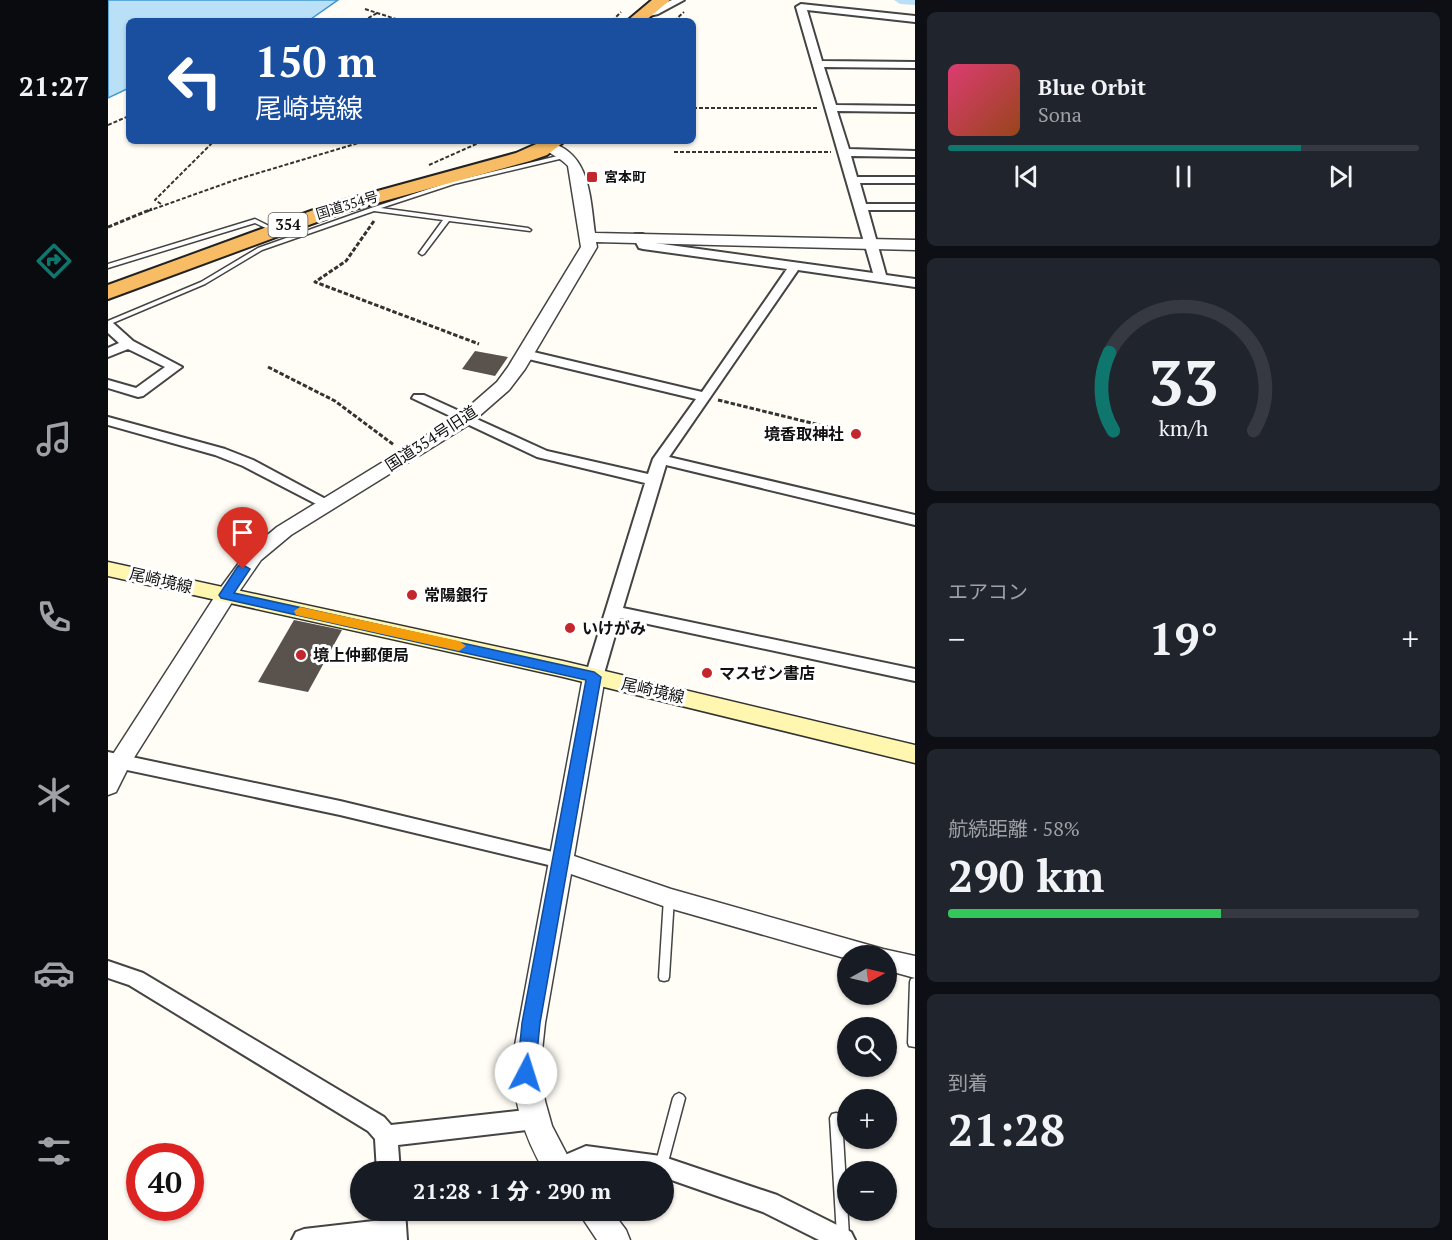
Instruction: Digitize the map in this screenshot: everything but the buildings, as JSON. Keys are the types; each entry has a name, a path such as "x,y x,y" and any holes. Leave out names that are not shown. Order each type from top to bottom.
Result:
{"highway":[{"path":"638,18 662,0"},
{"name":"国道354号","path":"108,292 274,230 365,199 557,148"}],"main road":[{"name":"尾崎境線","path":"108,568 594,677 915,753"}],"street":[{"path":"638,18 679,0"},
{"path":"789,0 801,7 915,19"},
{"path":"801,7 872,244 880,278"},
{"path":"817,64 915,65"},
{"path":"830,108 915,109"},
{"name":"国道354号旧道","path":"108,786 114,760 243,569 267,544 327,504 464,420 503,386 525,354 589,247 576,169 573,162 557,148"},
{"path":"843,152 915,154"},
{"path":"852,180 915,180"},
{"path":"861,207 915,207"},
{"path":"589,237 915,245"},
{"path":"639,237 643,245 915,283"},
{"path":"554,1161 535,1119 526,1073 531,1023 594,677 660,459 794,267"},
{"path":"108,324 128,344 175,367 138,393 108,384"},
{"path":"108,353 128,344"},
{"path":"525,354 705,397"},
{"path":"419,398 542,454 653,480"},
{"path":"108,421 220,452 248,463 327,504"},
{"path":"660,459 915,520"},
{"path":"614,610 915,675"},
{"path":"114,760 340,808 561,861 669,898 837,946"},
{"path":"897,962 915,968"},
{"path":"108,969 136,979 376,1124 386,1136 388,1161"},
{"path":"386,1136 535,1119"},
{"path":"577,1161 586,1156 624,1161"},
{"path":"674,1170 769,1203 843,1240"},
{"path":"600,1221 615,1240"},
{"path":"304,1240 395,1227"}],"lane":[{"path":"108,324 203,283 260,249 373,208 557,148"},
{"path":"373,208 381,211 528,230"},
{"path":"422,253 447,219"},
{"path":"108,266 255,221 274,230"},
{"path":"664,977 669,898"},
{"path":"913,1043 915,982"},
{"path":"662,1161 679,1098"},
{"path":"836,1118 843,1240"}],"path":[{"path":"365,9 396,18"},
{"path":"368,18 377,13"},
{"path":"696,108 830,108"},
{"path":"108,125 126,117"},
{"path":"161,204 155,200 211,144"},
{"path":"108,227 161,204 354,144"},
{"path":"674,152 843,152"},
{"path":"381,211 346,261 315,282 479,344"},
{"path":"268,367 335,401 406,455"},
{"path":"705,397 840,430"}],"water":[{"path":"108,0 338,0 312,18 126,18 126,89 108,98"}],"waterway":[{"path":"900,0 915,1"}],"slow traffic":[{"path":"300,611 459,646"}],"place":[{"name":"宮本町","path":"592,177"},
{"name":"境香取神社","path":"856,434"},
{"name":"常陽銀行","path":"412,595"},
{"name":"いけがみ","path":"570,628"},
{"name":"境上仲郵便局","path":"301,655"},
{"name":"マスゼン書店","path":"707,673"}],"route":[{"path":"243,569 226,595 594,677 531,1023 526,1073"}]}
